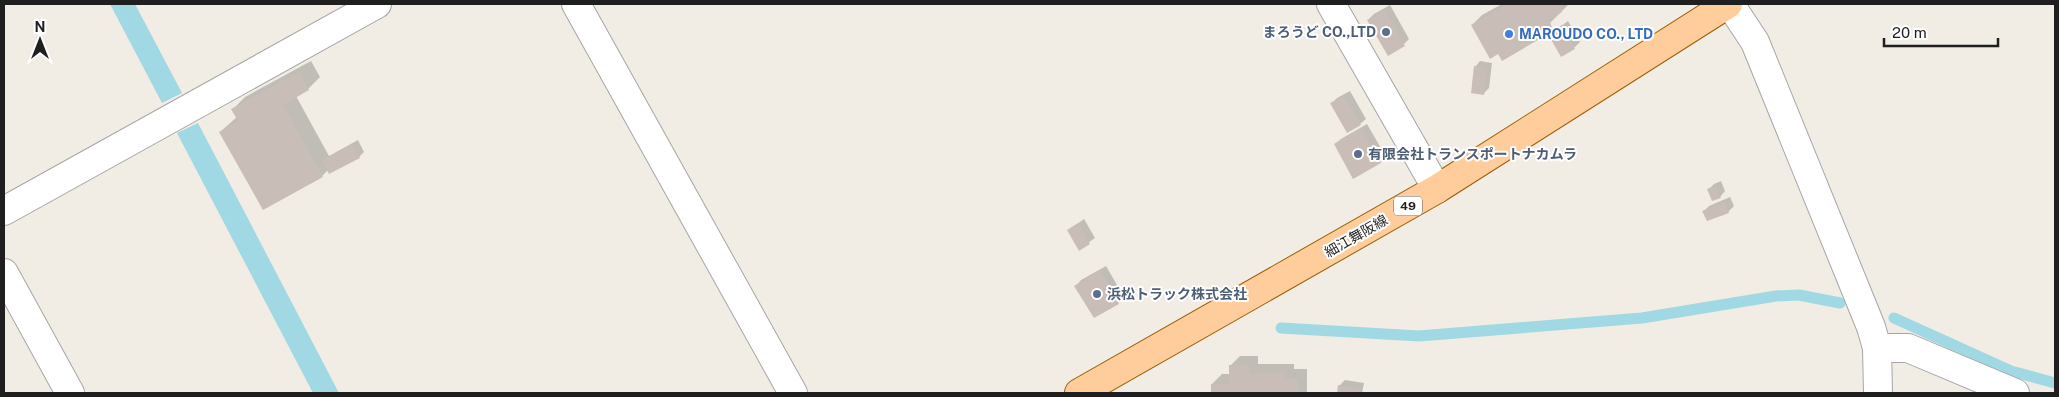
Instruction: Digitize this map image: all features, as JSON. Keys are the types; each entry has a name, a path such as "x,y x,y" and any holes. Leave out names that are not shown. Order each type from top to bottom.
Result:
{"main road":[{"name":"細江舞阪線","path":"1078,393 1437,189 1729,4"}],"street":[{"path":"4,211 377,4"},
{"path":"576,4 793,393"},
{"path":"1331,4 1437,189"},
{"path":"1729,4 1755,42 1871,327 1877,348 1878,393"},
{"path":"4,273 70,393"},
{"path":"1877,348 1893,346 1916,350 2015,393"}],"water":[{"path":"110,4 135,4 182,93 162,103"},
{"path":"198,123 339,393 313,393 177,133"}],"building":[{"name":"MAROUDO CO., LTD","path":"1508,4 1558,4 1562,12 1548,20 1551,24 1539,31 1543,37 1502,61 1498,54 1490,59 1471,25"},
{"path":"1385,10 1405,46 1388,56 1367,20"},
{"path":"1562,25 1575,49 1561,57 1548,34"},
{"path":"1474,66 1487,68 1484,95 1471,93"},
{"path":"299,72 309,90 283,105 323,177 263,210 219,132 238,121 231,109"},
{"path":"1344,96 1361,125 1347,133 1330,103"},
{"path":"1361,128 1381,163 1353,179 1334,144"},
{"path":"352,144 360,158 329,174 322,161"},
{"path":"1715,186 1721,198 1712,201 1707,189"},
{"path":"1725,202 1729,213 1707,221 1702,211"},
{"path":"1078,223 1090,244 1079,251 1067,230"},
{"path":"1100,270 1119,304 1094,318 1074,286"},
{"path":"1229,365 1249,365 1249,373 1285,373 1285,379 1298,379 1298,393 1211,393 1211,384 1229,384"},
{"path":"1338,385 1360,389 1359,393 1337,393"}],"waterway":[{"path":"1281,328 1419,336 1642,318 1776,296 1799,295 1840,303"},
{"path":"1894,318 2011,371 2055,383"}],"place":[{"name":"まろうど CO.,LTD","path":"1386,32"},
{"name":"MAROUDO CO., LTD","path":"1509,34"},
{"name":"有限会社トランスポートナカムラ","path":"1358,154"},
{"name":"浜松トラック株式会社","path":"1097,294"}]}
